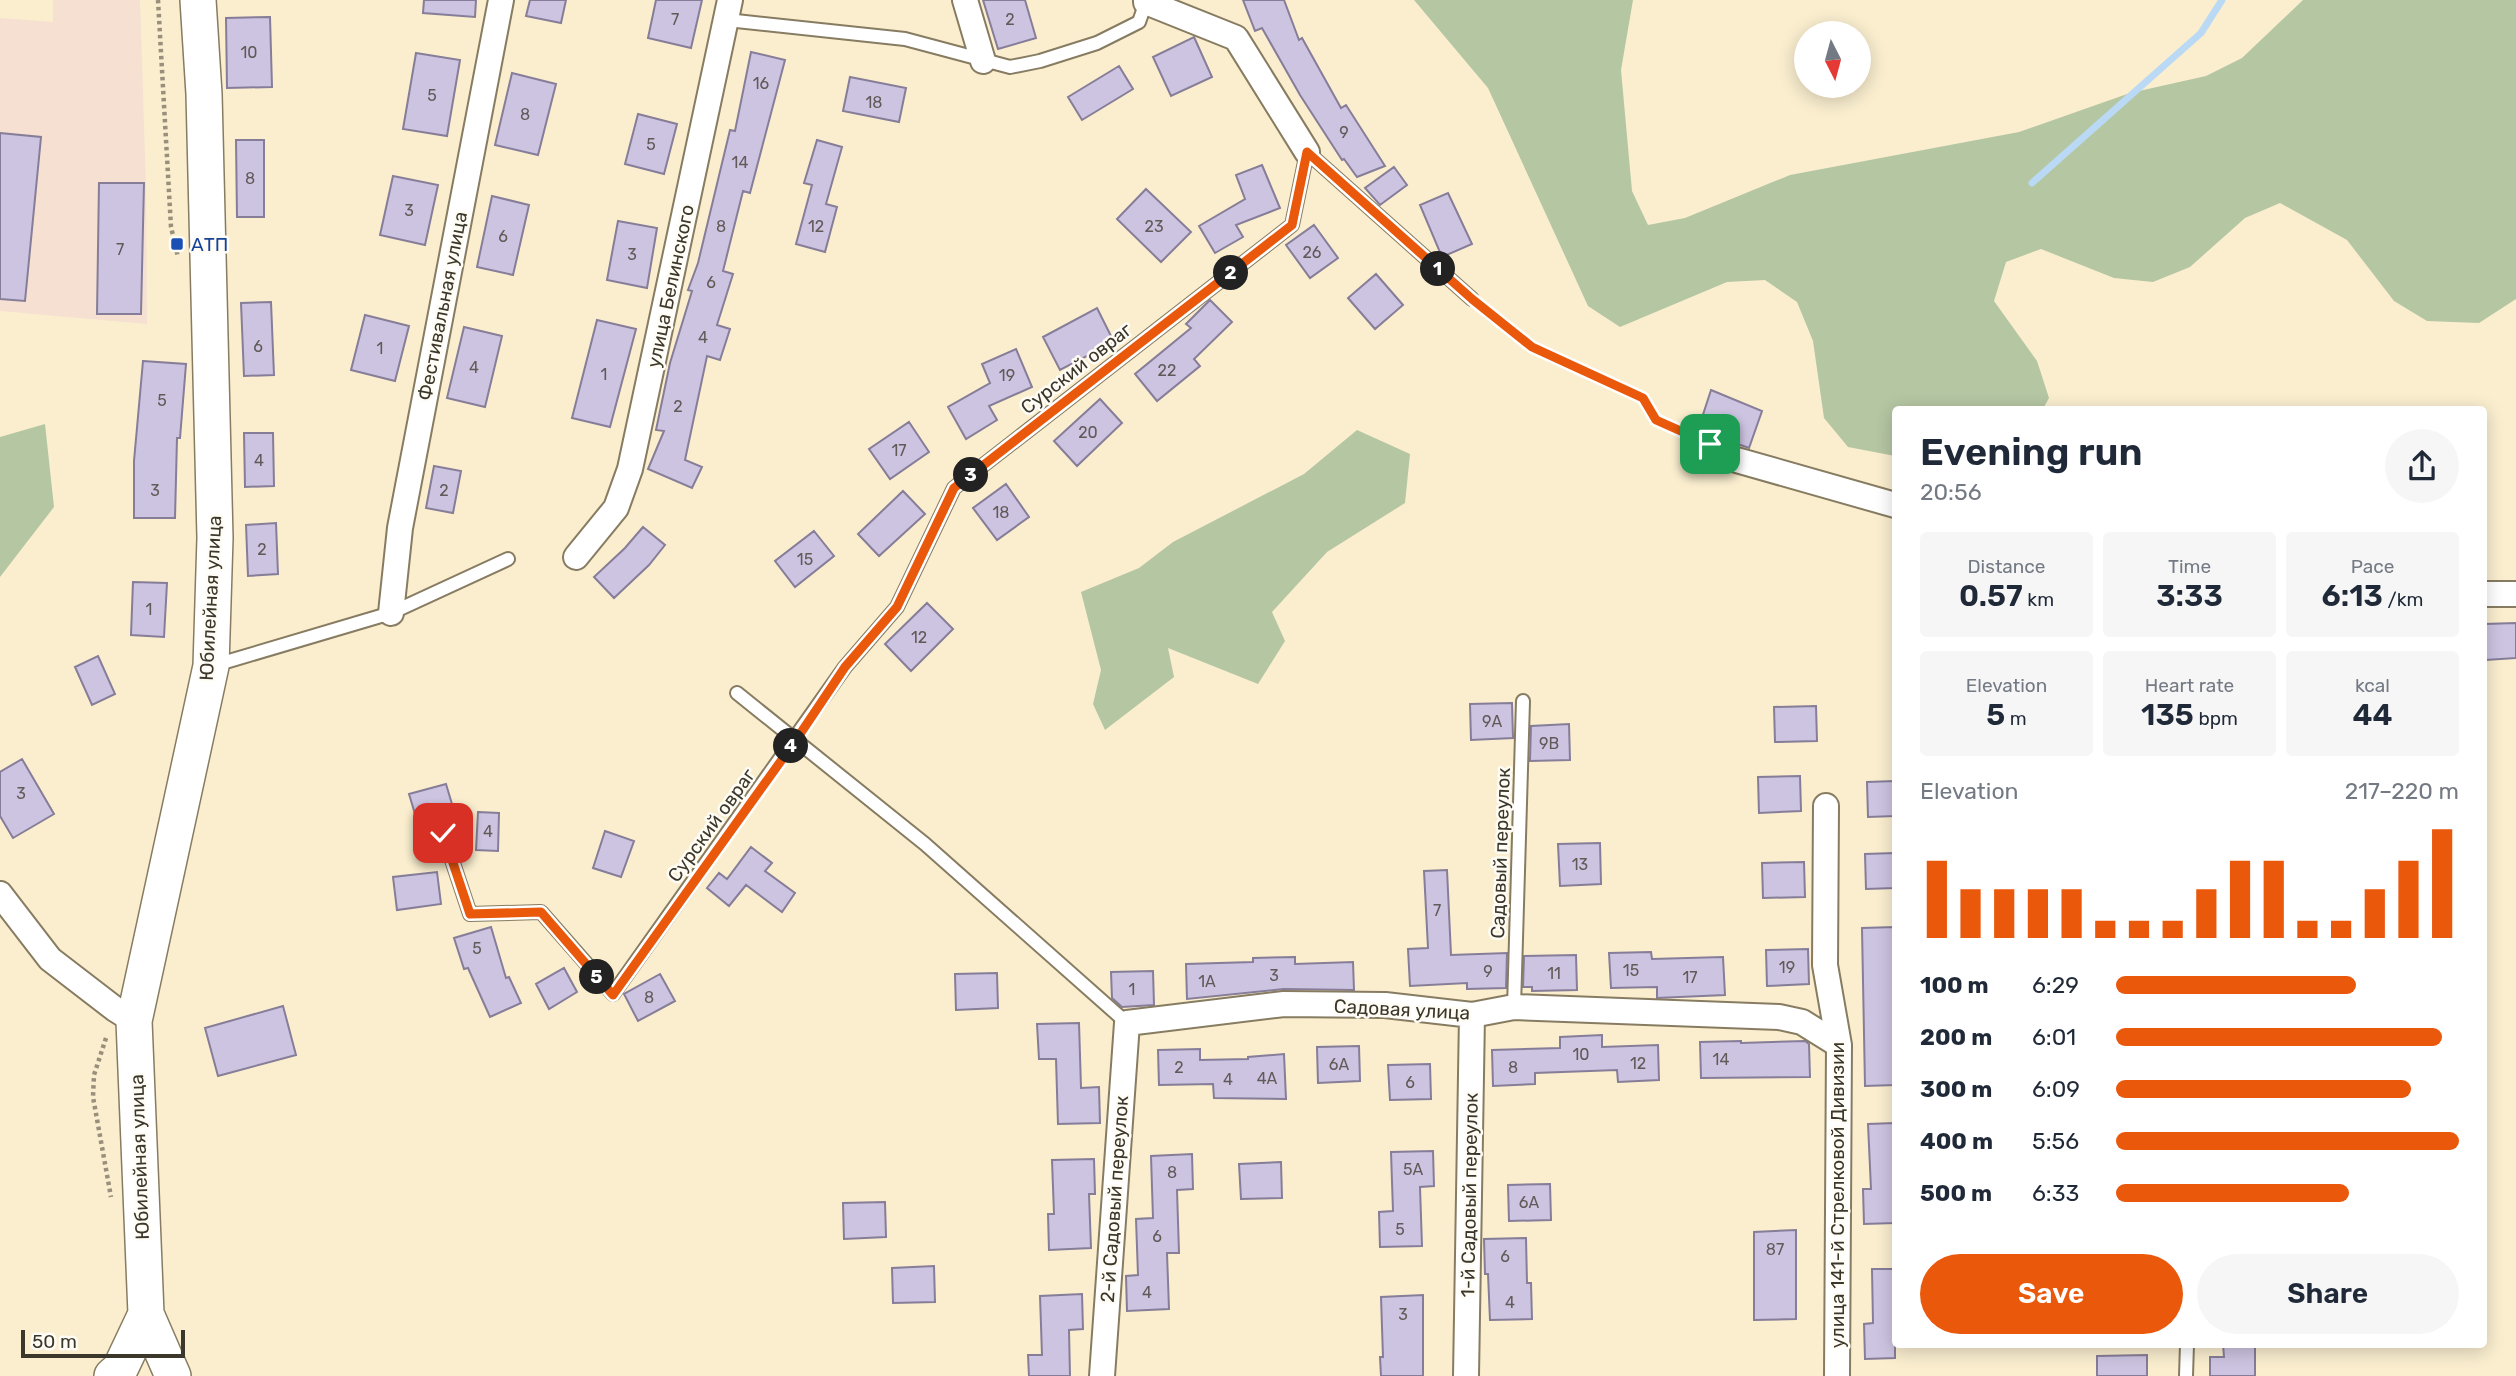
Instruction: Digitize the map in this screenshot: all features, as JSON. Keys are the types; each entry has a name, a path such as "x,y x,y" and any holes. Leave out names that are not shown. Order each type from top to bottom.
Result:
{"street":[{"name":"Юбилейная улица","path":"146,1314 124,1015 211,666 215,524 204,94 198,0"},
{"name":"Фестивальная улица","path":"391,613 400,528 501,0"},
{"path":"965,0 983,61"},
{"path":"1146,1 1236,38 1307,152"},
{"name":"улица Белинского","path":"576,556 616,508 630,469 729,10"},
{"path":"1726,457 1892,504"},
{"path":"2487,594 2516,594"},
{"name":"улица 141-й Стрелковой Дивизии","path":"1826,806 1825,965 1839,1045 1837,1376"},
{"path":"0,894 50,959 124,1015"},
{"name":"Садовая улица","path":"1127,1023 1284,1004 1385,1005 1472,1015 1514,1007 1779,1017 1802,1022 1839,1045"},
{"name":"1-й Садовый переулок","path":"1466,1376 1472,1015"},
{"name":"2-й Садовый переулок","path":"1102,1376 1127,1023"},
{"path":"112,1376 120,1369 146,1314"},
{"path":"146,1314 173,1376"}],"lane":[{"path":"729,10 905,39 1010,67 1040,61 1097,43 1139,22 1146,1"},
{"path":"1307,152 1472,299"},
{"name":"Сурский овраг","path":"443,833 470,914 541,912 613,995 796,740 845,667 897,607 954,488 1292,225 1307,152"},
{"path":"211,666 391,613 508,559"},
{"path":"737,694 925,844 1127,1023"},
{"name":"Садовый переулок","path":"1514,1007 1523,701"},
{"path":"2186,1376 2187,1348"}],"path":[{"path":"158,0 172,227 180,264"},
{"path":"1472,299 1532,347 1643,398 1656,420 1710,444 1726,457"},
{"path":"112,1204 93,1097 94,1075 124,1015"}],"shaded area":[{"path":"53,0 140,0 147,324 0,311 0,18 53,22"}],"green space":[{"path":"1414,0 1633,0 1621,70 1632,191 1648,225 1685,218 1790,175 2019,132 2130,93 2206,76 2242,58 2303,0 2516,0 2516,299 2479,323 2427,321 2394,301 2347,240 2280,203 2245,218 2190,267 2153,282 2114,278 2041,249 2006,262 1994,301 2037,361 2049,398 2045,406 1892,406 1892,455 1848,447 1824,418 1813,341 1797,302 1765,280 1727,282 1620,327 1588,306 1488,88"},
{"path":"45,424 54,507 0,577 0,437"},
{"path":"1357,430 1410,454 1405,503 1327,552 1272,612 1285,641 1258,684 1168,648 1174,677 1105,730 1093,704 1101,670 1081,592 1139,568 1173,542 1304,474"}],"building":[{"path":"424,0 476,0 475,17 423,13"},
{"path":"530,0 566,0 561,23 526,16"},
{"path":"656,0 702,0 691,48 648,38"},
{"path":"983,0 1025,0 1036,38 998,49"},
{"path":"1243,0 1284,0 1299,40 1302,38 1341,108 1346,105 1385,166 1357,177 1344,159 1342,160 1300,95 1262,28 1255,31"},
{"path":"270,17 272,87 227,88 226,18"},
{"path":"1194,37 1212,77 1171,96 1153,57"},
{"path":"751,52 785,60 750,193 743,191 723,271 733,274 717,325 730,329 720,360 707,356 685,460 702,467 692,488 648,469 664,431 656,430 670,363 692,291 688,290 698,263 730,130 735,131"},
{"path":"416,53 460,60 447,136 403,129"},
{"path":"1119,66 1133,89 1082,120 1068,97"},
{"path":"512,73 556,84 538,155 495,145"},
{"path":"850,77 906,88 899,122 843,111"},
{"path":"638,114 677,124 664,174 625,164"},
{"path":"0,133 41,137 25,301 0,299"},
{"path":"236,140 264,140 264,217 237,217"},
{"path":"817,140 842,147 826,204 837,207 825,252 796,244 812,185 804,183"},
{"path":"1262,165 1280,208 1236,225 1243,237 1215,253 1199,226 1245,199 1236,175"},
{"path":"1394,167 1407,185 1380,205 1365,188"},
{"path":"393,176 438,185 425,245 380,235"},
{"path":"99,183 144,183 141,314 97,314"},
{"path":"1146,189 1191,232 1161,262 1117,219"},
{"path":"1448,193 1472,244 1442,257 1420,205"},
{"path":"492,196 529,205 513,275 477,267"},
{"path":"618,221 657,228 647,288 607,280"},
{"path":"1314,225 1338,258 1310,278 1286,245"},
{"path":"1376,274 1403,305 1375,329 1348,298"},
{"path":"1210,300 1232,322 1194,359 1200,366 1157,401 1135,374 1191,328 1186,324"},
{"path":"271,302 274,375 244,376 241,303"},
{"path":"1097,308 1114,342 1060,370 1043,337"},
{"path":"365,315 409,326 395,381 351,370"},
{"path":"597,320 636,329 610,427 572,418"},
{"path":"464,327 502,336 485,407 447,398"},
{"path":"1016,349 1032,387 989,406 997,420 966,439 948,407 990,383 982,364"},
{"path":"143,361 186,364 180,438 177,438 175,518 134,518 134,461"},
{"path":"1711,390 1762,411 1749,448 1698,430"},
{"path":"1100,399 1122,423 1077,466 1054,441"},
{"path":"909,422 929,452 890,479 869,449"},
{"path":"244,433 273,433 274,486 245,487"},
{"path":"434,466 461,471 453,513 426,508"},
{"path":"1006,484 1029,517 997,540 973,508"},
{"path":"903,491 925,514 879,556 858,534"},
{"path":"276,523 278,574 248,576 246,525"},
{"path":"643,527 665,545 649,565 614,598 594,577"},
{"path":"814,531 834,556 795,587 775,561"},
{"path":"133,582 167,583 164,637 131,635"},
{"path":"927,603 953,629 911,671 885,644"},
{"path":"2516,623 2516,658 2487,660 2487,624"},
{"path":"98,656 115,694 92,705 75,667"},
{"path":"1512,703 1513,738 1471,740 1470,704"},
{"path":"1816,706 1817,741 1775,742 1774,707"},
{"path":"1569,724 1570,760 1530,761 1531,726"},
{"path":"22,759 54,814 13,838 0,816 0,772"},
{"path":"1800,776 1801,811 1759,813 1758,777"},
{"path":"1892,781 1892,816 1868,817 1867,782"},
{"path":"446,784 455,814 418,824 409,794"},
{"path":"478,812 499,813 498,851 476,850"},
{"path":"605,831 634,841 621,877 593,868"},
{"path":"1600,843 1601,884 1560,886 1558,844"},
{"path":"751,847 772,863 765,871 795,893 782,912 746,885 729,906 707,888 719,873 727,879"},
{"path":"1892,853 1892,888 1866,889 1865,854"},
{"path":"1804,862 1805,897 1763,898 1762,863"},
{"path":"1447,870 1451,955 1507,953 1506,988 1467,989 1467,983 1410,986 1408,949 1428,948 1424,871"},
{"path":"437,872 441,904 397,910 393,877"},
{"path":"491,927 506,978 509,977 521,1003 490,1017 468,968 464,969 454,938"},
{"path":"1892,927 1892,1085 1865,1086 1862,928"},
{"path":"1808,949 1809,984 1767,986 1766,950"},
{"path":"1651,952 1652,959 1723,957 1725,995 1657,998 1657,987 1611,988 1609,953"},
{"path":"1576,955 1577,990 1532,991 1532,987 1523,987 1524,956"},
{"path":"1295,957 1295,964 1353,962 1354,990 1284,989 1187,999 1186,964 1253,962 1253,958"},
{"path":"564,968 577,992 549,1009 536,984"},
{"path":"1153,971 1154,1005 1122,1007 1112,998 1111,972"},
{"path":"997,973 998,1008 956,1010 955,974"},
{"path":"660,974 675,1001 638,1021 624,994"},
{"path":"283,1006 296,1055 218,1076 205,1028"},
{"path":"1079,1023 1081,1088 1099,1087 1100,1123 1058,1124 1056,1059 1039,1059 1037,1024"},
{"path":"1602,1035 1602,1047 1658,1045 1659,1080 1618,1082 1617,1070 1535,1073 1535,1084 1493,1086 1492,1050 1560,1048 1560,1037"},
{"path":"1805,1041 1809,1044 1810,1077 1701,1078 1700,1042"},
{"path":"1359,1046 1360,1081 1318,1083 1317,1047"},
{"path":"1200,1049 1200,1060 1248,1059 1284,1054 1286,1099 1214,1098 1213,1084 1159,1085 1158,1050"},
{"path":"1430,1064 1431,1099 1390,1100 1388,1065"},
{"path":"1892,1123 1892,1223 1864,1224 1863,1189 1871,1189 1868,1124"},
{"path":"1433,1151 1434,1186 1420,1187 1422,1246 1380,1247 1379,1212 1393,1211 1391,1152"},
{"path":"1192,1154 1193,1189 1177,1190 1179,1253 1167,1253 1169,1309 1127,1311 1126,1276 1138,1275 1136,1219 1153,1218 1151,1156"},
{"path":"1094,1159 1095,1194 1089,1194 1091,1248 1049,1250 1048,1214 1054,1214 1052,1160"},
{"path":"1281,1162 1282,1198 1241,1199 1239,1164"},
{"path":"1550,1184 1551,1220 1509,1221 1508,1185"},
{"path":"885,1202 886,1237 844,1239 843,1203"},
{"path":"1796,1230 1796,1319 1754,1320 1754,1232"},
{"path":"1526,1238 1527,1283 1531,1283 1532,1319 1490,1320 1484,1239"},
{"path":"934,1266 935,1302 893,1303 892,1268"},
{"path":"1872,1269 1892,1269 1892,1348 1895,1348 1895,1358 1865,1359 1864,1324 1873,1323"},
{"path":"1082,1294 1083,1329 1069,1330 1070,1376 1029,1376 1028,1355 1042,1355 1040,1296"},
{"path":"1423,1295 1423,1376 1381,1376 1381,1297"},
{"path":"2223,1348 2255,1348 2255,1376 2210,1376 2210,1357 2224,1357"},
{"path":"2147,1355 2147,1376 2097,1376 2097,1356"}],"waterway":[{"path":"2032,183 2201,33 2222,0"}],"place":[{"name":"АТП","path":"177,244"}],"route":[{"path":"443,833 470,914 541,912 613,995 796,740 845,667 897,607 954,488 1292,225 1307,152 1472,299 1532,347 1643,398 1656,420 1710,444"}]}
